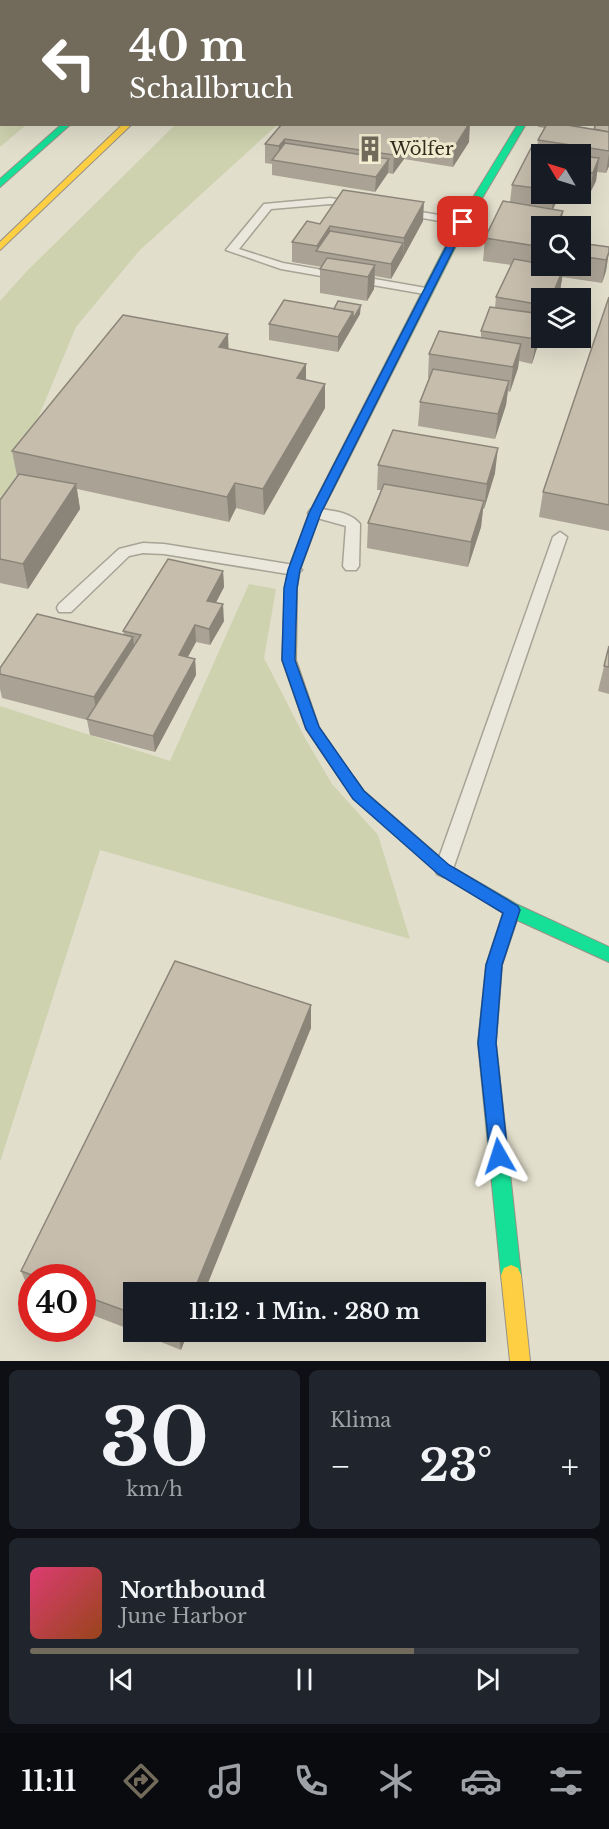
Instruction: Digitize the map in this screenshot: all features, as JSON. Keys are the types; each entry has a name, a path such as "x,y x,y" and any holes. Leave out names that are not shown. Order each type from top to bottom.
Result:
{"main road":[{"path":"0,184 65,126"},
{"path":"0,247 126,126"},
{"path":"521,126 463,222 315,513 294,570 291,588 289,660 313,729 359,795 444,869 512,910 609,955"},
{"path":"512,910 494,965 487,1043 520,1361"}],"lane":[{"path":"363,207 330,201 268,206 232,250 281,266 426,292"},
{"path":"385,210 463,222"},
{"path":"315,513 346,519 352,524 351,566"},
{"path":"444,869 560,537"},
{"path":"65,608 124,552 143,548 164,549 294,570"}],"green space":[{"path":"0,126 25,126 0,147"},
{"path":"174,126 276,126 139,251 76,327 21,459 17,476 0,501 0,301 26,272"},
{"path":"249,584 276,589 264,658 305,738 332,784 378,835 410,939 100,850 0,1162 0,706 170,761"}],"building":[{"path":"280,126 468,126 454,148 405,140 394,155 285,139 279,146 265,144"},
{"path":"546,126 573,126 609,132 609,151 591,148 591,144 564,144 538,140"},
{"path":"595,126 609,126 609,132 594,129"},
{"path":"285,143 389,159 376,177 272,160"},
{"path":"531,148 531,188 512,185"},
{"path":"591,157 599,158 593,173 591,173"},
{"path":"343,190 424,202 404,238 330,226 317,246 292,242 307,221 320,224"},
{"path":"503,201 563,211 561,216 531,216 531,245 485,238"},
{"path":"330,231 403,243 391,264 316,251"},
{"path":"591,245 609,247 606,260 591,258"},
{"path":"327,258 375,265 368,277 320,269"},
{"path":"514,259 531,262 531,276 560,276 555,288 531,288 531,303 496,297"},
{"path":"609,297 609,505 543,492"},
{"path":"284,300 353,312 338,337 269,324"},
{"path":"338,301 361,305 353,319 353,312 334,309"},
{"path":"490,307 531,313 531,338 481,331"},
{"path":"123,315 228,334 219,347 306,364 297,378 325,384 263,489 235,483 227,497 12,451"},
{"path":"439,331 521,344 513,367 429,354"},
{"path":"433,369 509,381 498,414 420,402"},
{"path":"393,430 498,448 487,484 378,465"},
{"path":"19,474 76,484 23,564 0,559 0,500"},
{"path":"384,484 484,501 471,542 368,523"},
{"path":"168,559 223,571 207,601 223,604 209,629 195,625 179,655 195,659 153,736 87,719 141,635 123,631"},
{"path":"37,614 133,637 94,697 0,674 0,668"},
{"path":"609,646 609,667 604,666"},
{"path":"175,961 311,1005 198,1282 123,1282 123,1310 96,1300 96,1264 24,1264"}],"traffic: fast":[{"path":"0,184 65,126"},
{"path":"340,464 463,222 521,126"},
{"path":"349,781 359,795 444,869 512,910 609,955"},
{"path":"511,1275 487,1043 494,965 512,910"}],"traffic: slow":[{"path":"0,247 126,126"},
{"path":"340,464 315,513 294,570 291,588 289,660 313,729 349,781"},
{"path":"511,1275 520,1361"}],"place":[{"name":"Wölfer","path":"370,149"}],"route":[{"path":"463,222 315,513 294,570 291,588 289,660 313,729 359,795 444,869 512,910 494,965 487,1043 499,1156"}]}
